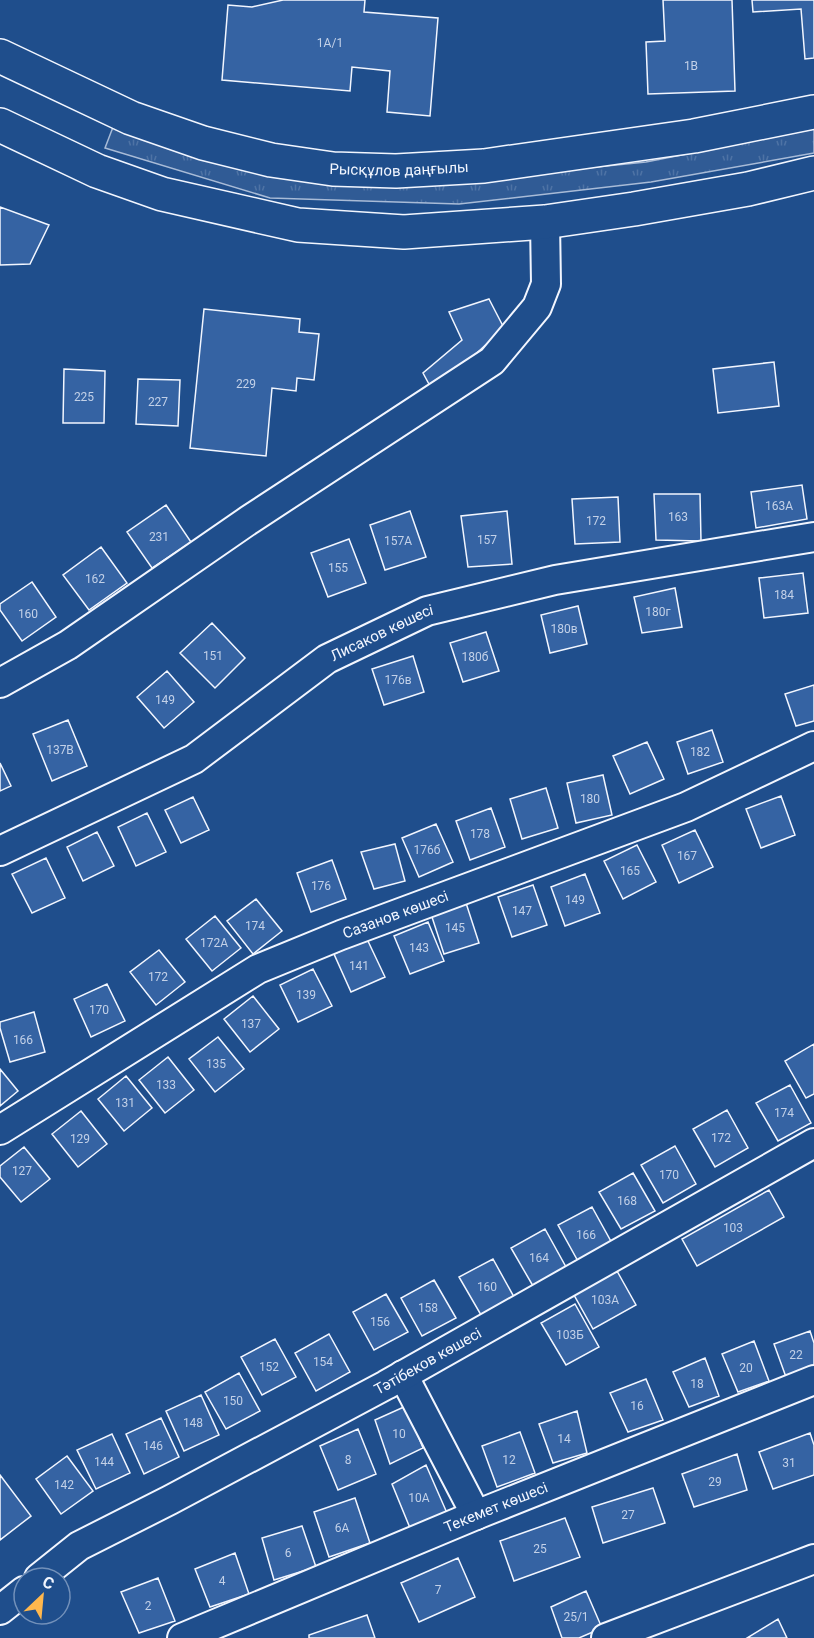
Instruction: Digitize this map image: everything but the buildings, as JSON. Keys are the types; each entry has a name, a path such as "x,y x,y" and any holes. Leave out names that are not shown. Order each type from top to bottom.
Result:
{"main road":[{"name":"Рысқұлов даңғылы","path":"0,56 131,118 203,143 272,160 333,169 396,171 484,166 694,136 814,112"},
{"path":"0,125 97,171 162,194 298,225 404,232 545,222 748,189 814,173"}],"street":[{"path":"0,683 68,645 249,520 492,360 537,307 546,284 545,222"},
{"name":"Лисаков көшесі","path":"0,851 194,759 327,659 427,611 555,580 814,537"},
{"name":"Сазанов көшесі","path":"0,1130 258,969 340,935 686,807 814,746"},
{"name":"Тәтібеков көшесі","path":"54,1566 80,1545 170,1500 403,1375 814,1143"},
{"path":"403,1375 476,1515"},
{"name":"Текемет көшесі","path":"182,1638 476,1515 814,1380"},
{"path":"606,1638 814,1558"},
{"path":"0,1610 12,1600"}],"green space":[{"path":"113,127 449,182 646,162 814,129 814,153 651,182 459,204 270,198 105,148"}]}
